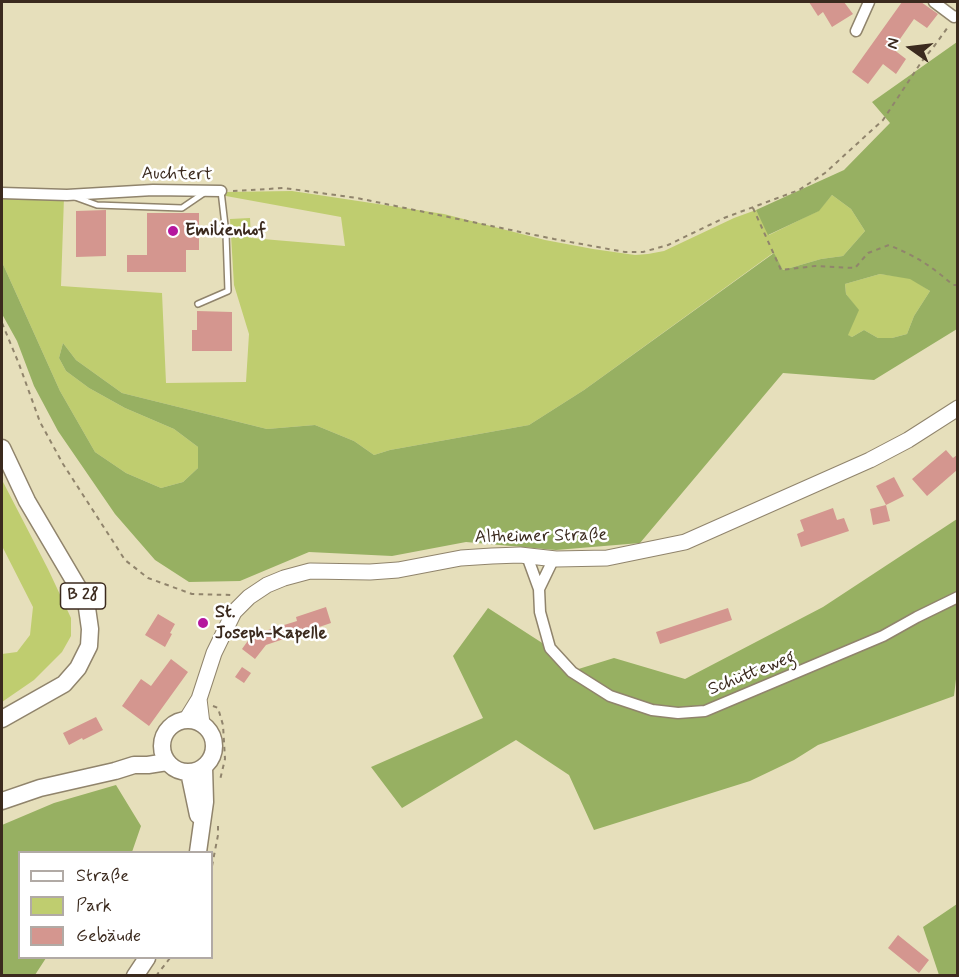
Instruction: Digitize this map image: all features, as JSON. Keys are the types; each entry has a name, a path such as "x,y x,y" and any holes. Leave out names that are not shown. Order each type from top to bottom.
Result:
{"main road":[{"name":"B 28","path":"2,448 27,501 86,601 90,629 89,646 78,668 64,684 2,719"},
{"path":"194,722 208,730 212,737 214,745 210,760 196,770 173,768 163,753 164,735 177,723 194,722"},
{"path":"134,765 144,755 162,744"},
{"path":"2,801 40,788 134,765 167,762"},
{"path":"196,770 201,827 198,851"},
{"path":"135,975 146,959"}],"street":[{"path":"856,31 869,2"},
{"path":"934,2 956,17"},
{"name":"Auchtert","path":"2,193 67,195 153,190 220,191"},
{"name":"Altheimer Straße","path":"194,722 207,669 222,633 234,612 249,597 267,585 284,578 310,571 398,570 461,558 492,556 607,558 685,542 870,460 908,440 957,408"},
{"name":"Schütteweg","path":"527,556 540,590 540,612 550,648 572,672 610,696 652,710 678,713 705,711 883,636 957,597"},
{"name":"Schütteweg","path":"540,590 554,558"}],"lane":[{"name":"Auchtert","path":"198,304 228,291 226,234 220,191"},
{"path":"67,195 98,205 182,208 207,192"}],"path":[{"path":"220,191 284,188 357,198 554,239 625,252 643,252 668,245 724,218 799,190 814,181 883,120 922,61 956,17"},
{"path":"753,208 781,270 815,266 855,268 868,253 889,245 914,255 933,267 953,285 957,285"},
{"path":"2,323 40,422 63,464 124,560 148,578 192,594 249,597"},
{"path":"156,975 168,959"}],"green space":[{"path":"957,42 957,329 874,380 783,373 640,543 556,550 466,542 392,556 309,552 240,581 189,582 155,560 115,514 58,431 34,386 17,341 2,314 2,262 60,391 95,452 126,473 161,488 183,482 198,468 198,447 174,429 125,408 89,388 66,371 59,358 63,343 76,360 122,393 267,429 315,425 354,441 374,455 390,450 529,425 584,390 774,253 783,270 821,259 843,256 865,231 851,209 832,195 819,211 768,235 756,210 844,170 890,123 872,102","holes":["880,274 910,279 930,291 914,316 907,334 892,338 878,338 864,330 852,337 848,335 859,310 846,294 845,284"]},
{"path":"292,191 444,214 545,240 635,255 664,251 756,210 769,235 818,211 832,195 851,209 865,231 843,256 821,259 783,270 773,253 584,390 529,425 390,450 374,455 354,441 315,425 267,429 122,393 76,360 63,343 59,358 66,371 89,388 125,408 174,429 198,447 198,468 183,482 161,488 126,473 95,452 60,391 2,262 2,195 64,197 61,286 162,293 166,383 246,382 249,334 234,285 230,219 250,218 251,238 345,246 341,217 226,196 225,192"},
{"path":"880,274 910,278 930,291 914,316 907,334 892,338 878,338 864,330 852,337 847,335 858,310 846,294 845,284"},
{"path":"2,480 71,618 71,636 62,652 34,680 2,702 2,654 17,652 30,635 33,607 2,546"},
{"path":"957,519 958,662 954,696 818,745 794,760 750,781 594,830 569,775 516,740 402,808 371,767 483,718 453,656 488,608 550,648 572,671 614,658 685,679 823,607"},
{"path":"116,785 141,826 132,851 18,851 18,959 45,959 35,975 2,975 2,825 54,803"},
{"path":"957,904 957,975 939,975 923,927"}],"building":[{"path":"809,2 844,2 853,14 832,27 823,12 818,16"},
{"path":"902,2 921,2 938,14 927,28 914,19 893,49 906,59 896,74 883,64 868,84 852,72"},
{"path":"106,210 106,256 76,257 76,211"},
{"name":"Emilienhof","path":"147,213 199,213 199,250 186,250 186,272 127,272 127,255 147,255"},
{"path":"197,311 232,312 232,351 192,351 192,330 197,330"},
{"path":"946,450 953,458 957,455 957,470 927,496 912,479"},
{"path":"894,477 904,496 886,505 876,486"},
{"path":"886,505 890,521 873,525 870,509"},
{"path":"833,508 837,520 844,518 849,531 801,547 797,534 804,531 800,520"},
{"path":"326,607 331,623 266,645 255,659 242,649 252,635 297,621 296,617"},
{"path":"728,608 732,620 660,644 656,632"},
{"path":"158,614 175,624 165,647 145,635"},
{"path":"171,659 188,672 149,726 122,706 141,679 151,686"},
{"path":"242,667 251,673 244,683 235,677"},
{"path":"96,717 103,730 69,745 63,733"},
{"path":"898,935 929,960 919,973 888,948"}],"place":[{"name":"Emilienhof","path":"173,231"},
{"name":"St. Joseph-Kapelle","path":"203,623"}]}
